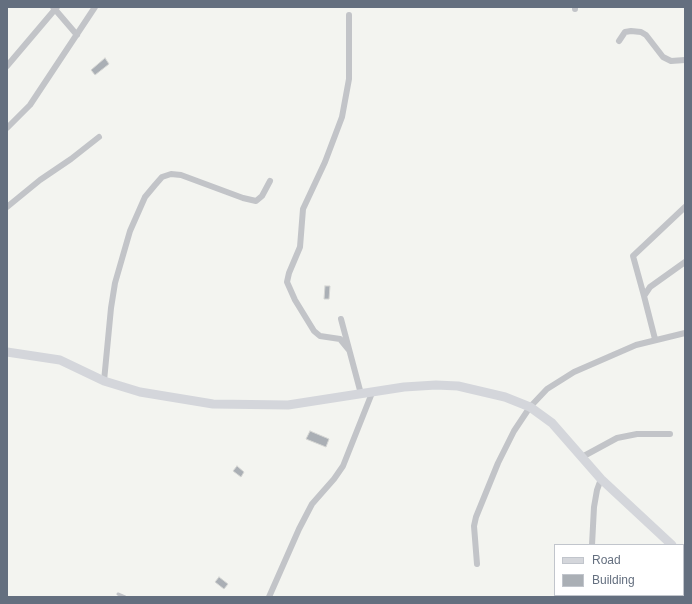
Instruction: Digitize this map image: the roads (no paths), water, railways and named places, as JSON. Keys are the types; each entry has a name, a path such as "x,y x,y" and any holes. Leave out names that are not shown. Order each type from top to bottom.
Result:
{"street":[{"path":"7,128 30,105 94,7"},
{"path":"7,66 55,8 77,35"},
{"path":"349,15 349,78 342,117 325,162 303,209 300,247 289,273 287,282 295,300 314,331 320,336 340,339 349,350"},
{"path":"619,41 625,32 641,32 646,35 663,57 672,62 685,60"},
{"path":"7,207 40,180 71,159 99,137"},
{"path":"104,381 115,283 130,231 146,197 155,185 162,177 171,174 181,175 243,198 256,200 262,196 270,181"},
{"path":"655,339 633,256 685,207"},
{"path":"644,296 650,287 685,262"},
{"path":"341,319 361,394"},
{"path":"477,564 474,526 476,517 498,463 514,431 530,407 547,389 574,372 623,350 655,339 685,333"},
{"path":"7,352 60,360 104,381 140,392 213,404 288,405 404,387 436,385 458,386 505,397 530,407 552,423 601,479 671,544"},
{"path":"270,596 299,529 312,504 334,479 343,466 372,393"},
{"path":"582,457 617,438 637,434 670,434"},
{"path":"592,544 594,507 597,490 601,479"}],"lane":[{"path":"118,594 125,597"}]}
